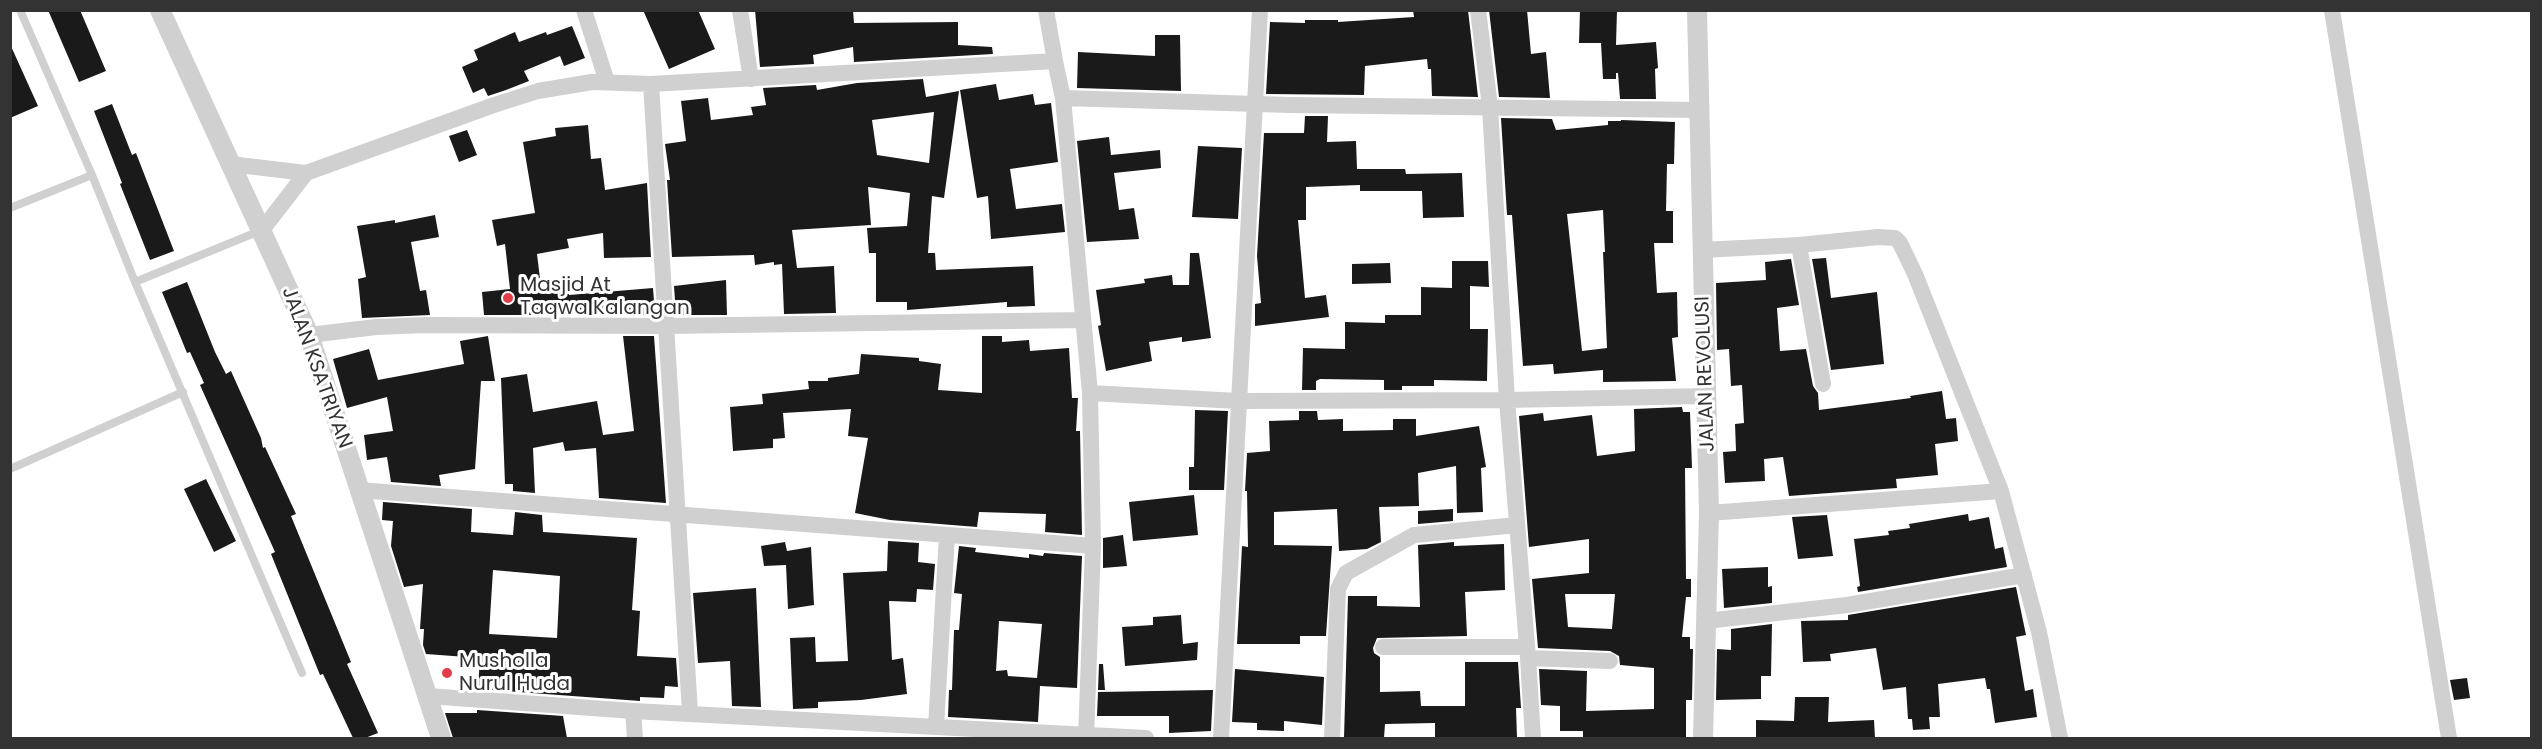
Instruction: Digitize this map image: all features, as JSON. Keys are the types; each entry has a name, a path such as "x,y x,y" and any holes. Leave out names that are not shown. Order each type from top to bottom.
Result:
{"street":[{"name":"JALAN KSATRIYAN","path":"160,10 309,335 441,738"},
{"path":"584,10 607,82"},
{"path":"740,10 751,79"},
{"path":"1046,10 1063,98 1090,393 1093,546 1086,737"},
{"path":"1221,738 1260,10"},
{"path":"1478,10 1490,107 1507,400 1533,738"},
{"name":"JALAN REVOLUSI","path":"1697,10 1709,513 1703,738"},
{"path":"2332,10 2449,738"},
{"path":"230,164 306,173 538,91 580,84 607,82 651,84 1055,61"},
{"path":"651,84 690,712"},
{"path":"1063,98 1256,104 1700,110"},
{"path":"262,230 306,173"},
{"path":"1702,249 1878,237 1888,237 1899,241 1915,274 2001,491 2039,632 2060,738"},
{"path":"1799,244 1823,384"},
{"path":"309,335 376,327 425,325 665,326 1083,320"},
{"path":"1090,393 1238,401 1507,400 1707,396"},
{"path":"358,490 1093,546"},
{"path":"1709,513 2001,491"},
{"path":"1332,738 1338,590 1346,573 1414,535 1517,525"},
{"path":"936,727 946,535"},
{"path":"1706,621 1847,604 2024,575"},
{"path":"1383,647 1528,653 1610,661"},
{"path":"428,696 633,711 690,712 864,731 936,727 1086,737 1146,738"},
{"path":"633,711 635,738"}],"lane":[{"path":"20,10 302,673"},
{"path":"10,207 92,176"},
{"path":"135,282 262,230"},
{"path":"10,469 183,392"}],"building":[{"path":"48,10 80,10 106,71 79,82"},
{"path":"643,10 698,10 715,49 669,69"},
{"path":"755,10 853,10 854,23 958,22 958,45 992,47 993,54 854,62 853,47 813,55 814,64 760,67"},
{"path":"1413,10 1468,10 1478,97 1432,96 1431,69 1428,69 1427,59 1365,66 1364,95 1266,94 1270,22 1305,23 1305,20 1338,20 1338,22 1414,17"},
{"path":"1489,10 1527,10 1531,54 1546,52 1550,98 1499,97"},
{"path":"1580,10 1617,10 1616,45 1656,42 1658,68 1655,69 1656,99 1620,99 1618,73 1616,73 1616,79 1603,79 1601,43 1579,43"},
{"path":"572,26 585,58 564,66 560,56 524,71 529,81 488,96 484,88 473,93 462,67 478,60 474,50 515,32 519,42"},
{"path":"1155,35 1180,35 1181,91 1077,88 1078,52 1155,56"},
{"path":"10,44 38,106 10,118"},
{"path":"923,79 926,97 959,91 944,198 932,196 928,253 935,253 936,270 1033,266 1035,306 1007,307 1007,302 907,310 907,302 876,302 876,253 869,253 867,228 907,226 910,193 868,187 871,225 792,230 797,268 834,266 836,313 784,314 782,264 774,265 774,262 755,265 754,255 672,257 667,180 670,180 665,144 686,141 681,101 708,98 711,120 753,115 751,107 766,105 763,88 816,85 817,90 857,83","holes":["934,112 929,163 877,155 872,120"]},
{"path":"996,84 999,100 1033,94 1035,105 1051,103 1058,162 1010,169 1016,209 1062,204 1065,232 991,239 988,196 977,198 960,90"},
{"path":"112,104 132,155 136,153 174,251 150,260 94,111"},
{"path":"1305,116 1328,116 1327,142 1356,141 1357,169 1405,169 1406,174 1462,173 1464,217 1423,218 1422,191 1360,191 1360,185 1306,187 1306,220 1298,220 1305,298 1326,295 1329,317 1255,326 1255,304 1261,303 1257,256 1264,133 1304,133"},
{"path":"1501,118 1552,119 1556,130 1608,125 1608,121 1621,120 1675,122 1674,164 1667,164 1666,211 1673,211 1673,243 1654,243 1657,293 1677,292 1678,337 1672,338 1676,381 1603,382 1603,370 1554,374 1553,364 1523,366 1512,215 1507,215","holes":["1603,210 1605,252 1603,252 1607,348 1582,351 1567,214"]},
{"path":"588,125 591,159 601,158 605,190 647,183 651,257 604,258 603,233 567,239 569,248 537,254 541,287 568,284 569,295 653,288 655,315 577,315 577,313 484,315 482,292 510,289 505,244 497,246 492,220 535,213 523,142 556,136 555,128"},
{"path":"467,130 477,155 459,162 449,136"},
{"path":"1109,137 1111,155 1160,150 1161,168 1114,173 1119,210 1134,208 1139,239 1087,242 1077,141"},
{"path":"1198,146 1242,148 1238,219 1192,217"},
{"path":"435,215 439,237 411,242 420,291 426,290 430,315 362,318 358,279 366,277 357,226 395,220 395,223"},
{"path":"1190,253 1199,253 1211,338 1182,342 1182,337 1149,342 1152,361 1106,371 1098,326 1101,325 1096,290 1145,283 1144,279 1172,275 1173,285 1189,285"},
{"path":"1826,258 1831,298 1877,292 1884,364 1831,370 1812,259"},
{"path":"1791,259 1799,305 1777,308 1780,351 1806,349 1813,386 1818,393 1819,410 1911,398 1910,396 1942,391 1946,419 1956,418 1958,441 1935,444 1938,475 1896,479 1897,488 1789,496 1783,457 1764,459 1765,481 1725,483 1723,452 1736,451 1735,424 1744,423 1742,385 1731,386 1729,349 1717,350 1716,283 1766,280 1765,262"},
{"path":"1452,261 1488,261 1489,287 1470,286 1470,329 1488,329 1487,381 1434,380 1434,386 1402,386 1402,390 1384,390 1384,380 1320,379 1316,381 1316,390 1302,390 1303,348 1345,349 1345,322 1385,323 1385,315 1421,315 1421,287 1452,288"},
{"path":"1390,263 1391,283 1352,284 1352,264"},
{"path":"726,280 727,315 676,315 674,286"},
{"path":"187,282 215,352 226,374 231,371 261,438 263,448 265,447 296,514 291,516 351,662 347,664 378,733 365,738 353,738 323,674 320,675 271,554 275,552 200,385 204,383 190,352 187,353 162,292"},
{"path":"488,336 495,381 481,381 475,469 439,475 441,486 391,482 387,457 367,460 364,435 393,431 387,397 347,408 333,359 369,349 378,380 464,364 460,341"},
{"path":"623,336 654,336 666,503 599,498 596,448 565,451 563,442 533,448 535,493 513,491 513,484 505,484 501,378 527,374 533,412 597,401 603,435 634,431"},
{"path":"982,336 1002,336 1002,342 1029,340 1030,351 1069,348 1072,398 1078,398 1076,431 1080,431 1082,535 1045,532 1046,514 979,512 977,527 890,520 855,513 868,438 848,436 851,409 783,413 785,438 773,439 773,448 733,451 730,407 763,404 762,394 809,389 808,381 828,381 828,378 859,374 861,354 919,358 919,361 941,364 938,390 982,393"},
{"path":"1682,407 1683,412 1690,412 1692,468 1685,468 1686,579 1691,579 1691,597 1686,597 1682,637 1690,637 1690,649 1693,649 1692,700 1686,700 1686,738 1583,738 1583,731 1560,731 1560,706 1541,705 1539,669 1587,671 1586,711 1654,709 1654,668 1620,665 1619,656 1610,651 1538,648 1532,579 1589,573 1589,539 1529,547 1519,416 1543,413 1544,421 1592,415 1597,456 1635,451 1634,409","holes":["1565,594 1615,594 1612,629 1568,627"]},
{"path":"1195,410 1228,411 1224,490 1189,490 1189,467 1194,467"},
{"path":"1299,411 1317,411 1318,420 1343,419 1343,431 1393,430 1393,419 1416,419 1416,436 1479,426 1486,467 1481,468 1483,512 1457,513 1456,466 1418,473 1419,506 1379,507 1381,542 1367,549 1339,551 1337,509 1274,512 1274,545 1332,546 1326,636 1300,636 1300,644 1237,644 1242,546 1248,547 1247,491 1245,491 1247,453 1270,451 1269,421 1299,420"},
{"path":"206,479 236,541 214,552 184,489"},
{"path":"1194,495 1198,535 1133,541 1129,502"},
{"path":"383,502 472,509 471,532 513,535 515,512 542,515 543,532 637,538 632,610 640,611 637,656 676,658 678,687 665,686 664,698 640,697 640,701 478,689 480,658 426,654 423,645 424,629 420,629 423,584 404,587 391,546 393,521 382,520","holes":["493,570 560,576 557,638 489,634"]},
{"path":"1453,509 1453,521 1418,524 1418,511"},
{"path":"1968,514 1969,521 1989,517 1995,549 2003,547 2007,567 1858,592 1857,587 1860,586 1854,539 1889,535 1888,531 1910,528 1909,524"},
{"path":"1827,515 1833,556 1798,559 1792,517"},
{"path":"1123,535 1127,566 1103,568 1103,538"},
{"path":"888,541 919,543 918,562 935,564 933,590 917,589 916,602 889,601 892,660 903,658 907,694 861,700 818,702 818,708 793,709 790,638 815,637 816,662 848,661 843,573 887,571"},
{"path":"785,542 787,551 811,547 814,605 788,609 786,565 764,566 761,546"},
{"path":"1454,542 1454,546 1504,544 1505,590 1465,592 1467,636 1377,638 1373,648 1374,653 1380,657 1380,692 1420,691 1421,706 1465,706 1465,662 1518,662 1521,708 1516,708 1517,738 1435,738 1435,723 1385,724 1384,738 1344,738 1348,596 1377,596 1377,606 1420,607 1418,545"},
{"path":"959,546 976,548 975,552 1029,558 1029,554 1043,556 1044,553 1082,556 1077,688 1040,686 1038,722 948,717 949,690 952,690 954,630 959,630 962,594 954,593","holes":["999,621 1042,624 1037,678 1008,676 1007,670 996,671"]},
{"path":"1768,567 1768,587 1772,586 1772,603 1724,608 1722,569"},
{"path":"2016,587 2026,635 2016,637 2025,691 2033,689 2037,717 1995,723 1990,689 1987,689 1985,678 1938,684 1940,717 1929,717 1930,729 1913,730 1912,719 1908,719 1906,687 1883,690 1876,648 1830,654 1831,661 1803,662 1801,621 1848,620 1848,615"},
{"path":"756,588 761,707 732,706 730,661 698,663 693,593"},
{"path":"1181,615 1183,644 1198,642 1197,660 1125,666 1122,627 1153,625 1153,617"},
{"path":"1772,624 1771,676 1761,676 1761,699 1716,700 1717,649 1731,650 1731,629"},
{"path":"1099,664 1103,664 1105,690 1098,690"},
{"path":"1235,669 1324,677 1322,725 1284,721 1284,731 1257,730 1257,723 1232,722"},
{"path":"2467,678 2470,698 2454,700 2450,680"},
{"path":"1213,690 1211,731 1169,733 1169,716 1097,716 1098,692"},
{"path":"1795,697 1829,697 1828,722 1874,720 1875,738 1756,738 1756,720 1794,721"},
{"path":"477,710 563,716 567,738 453,738 445,713 477,713"}],"place":[{"name":"Masjid At Taqwa Kalangan","path":"508,298"},
{"name":"Musholla Nurul Huda","path":"447,673"}]}
